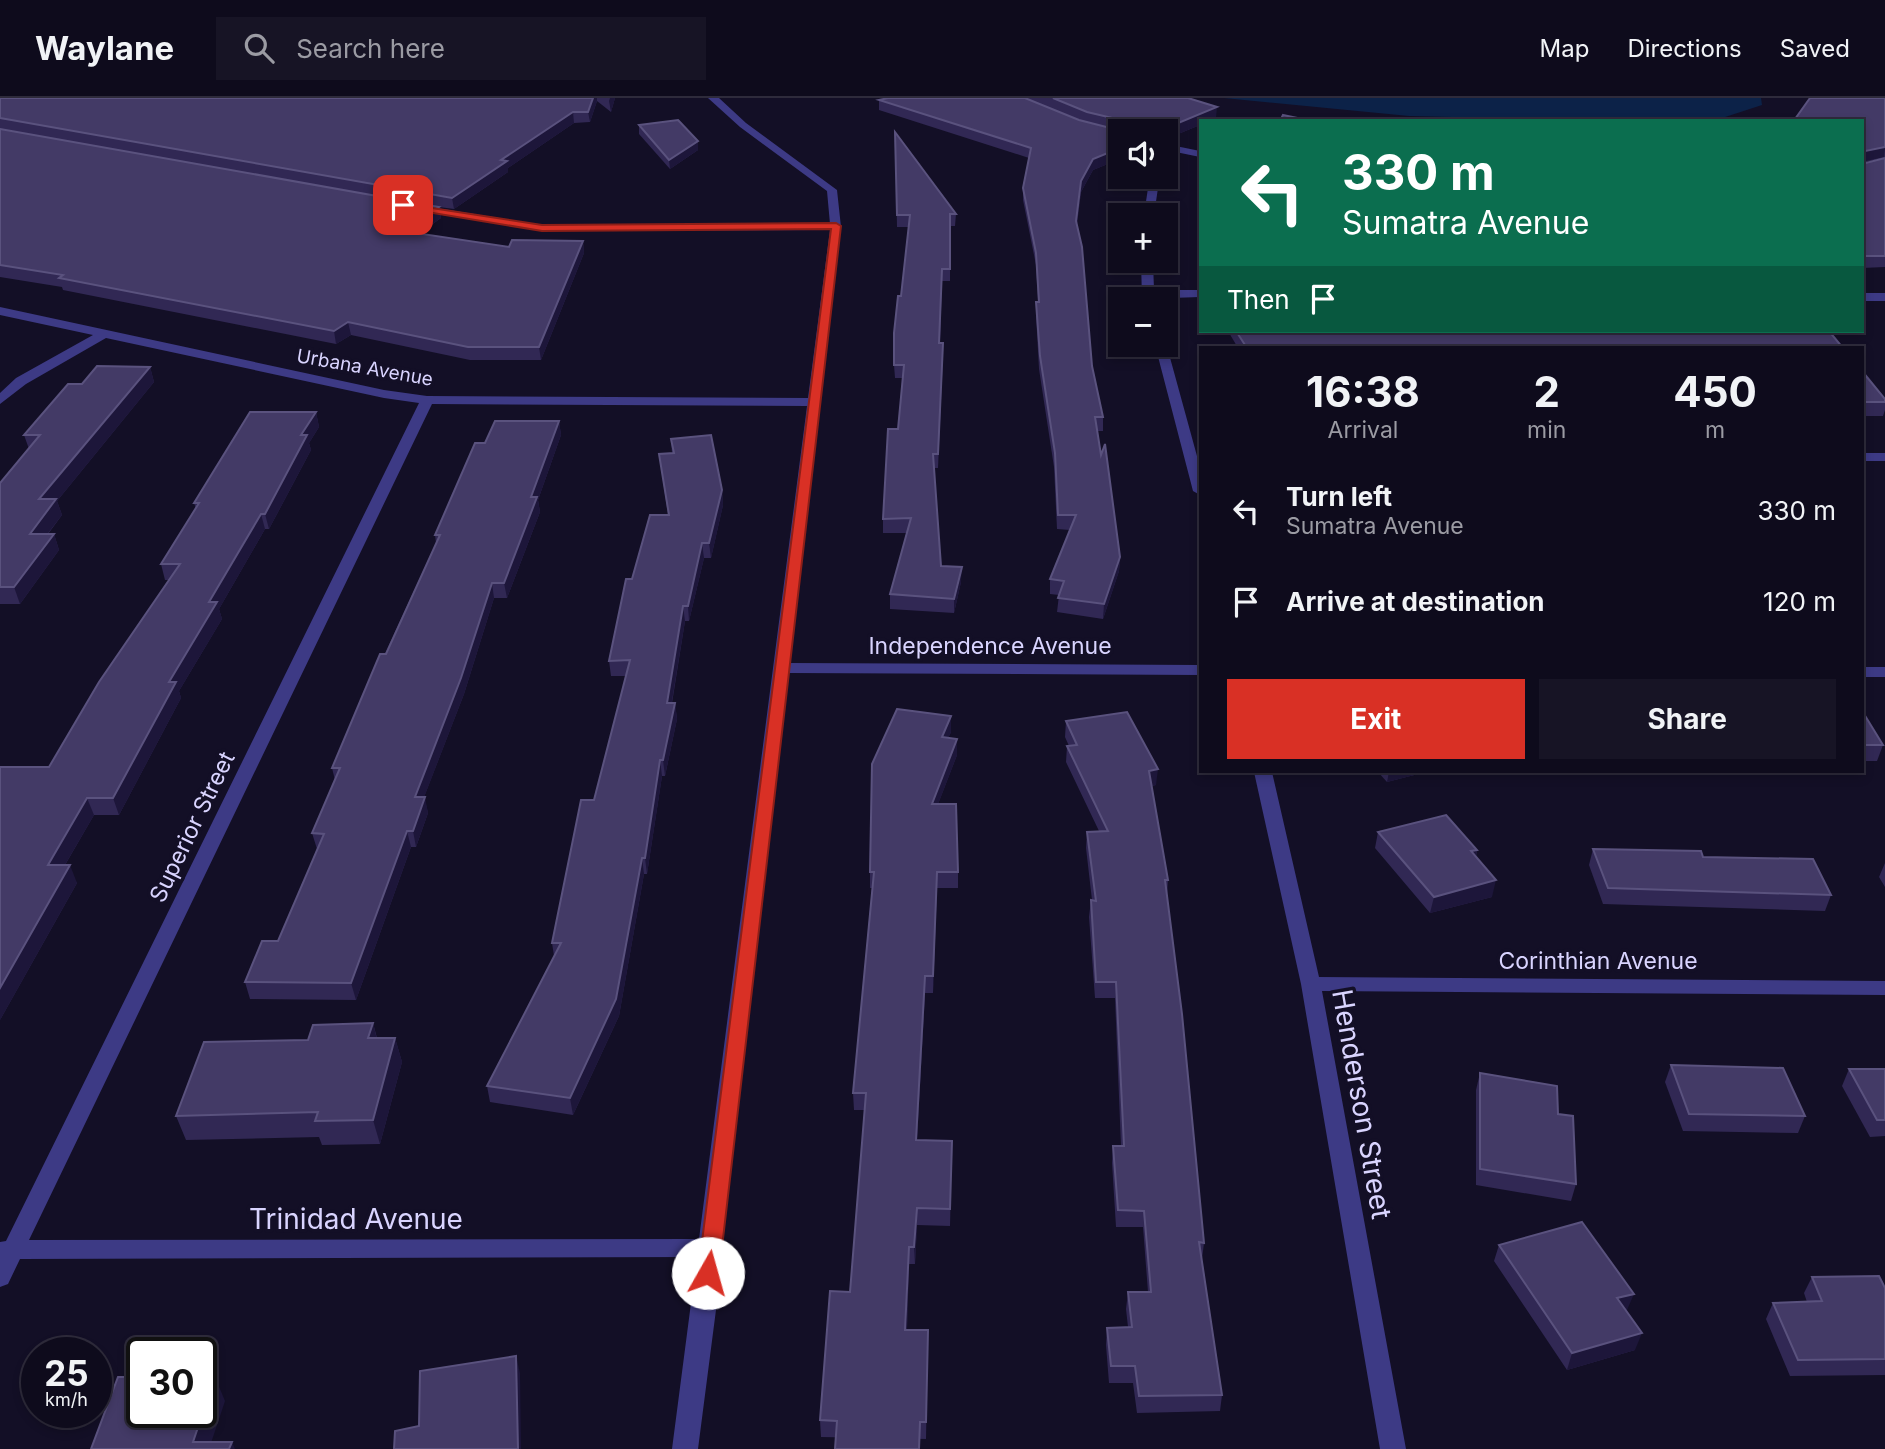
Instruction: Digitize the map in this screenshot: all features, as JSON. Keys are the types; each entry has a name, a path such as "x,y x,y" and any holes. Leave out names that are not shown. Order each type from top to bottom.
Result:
{"street":[{"path":"685,1449 712,1248 780,668 836,226 832,190 743,125 713,98"},
{"path":"1178,150 1199,153"},
{"path":"1178,155 1181,151"},
{"path":"403,205 542,228 836,226"},
{"path":"1178,295 1199,294"},
{"path":"1864,297 1885,297"},
{"name":"Urbana Avenue","path":"0,312 384,394 427,400 814,402"},
{"path":"0,401 22,381 105,333"},
{"path":"1165,357 1196,452 1199,481"},
{"name":"Superior Street","path":"0,1277 7,1250 427,400"},
{"path":"1864,457 1885,457"},
{"name":"Independence Avenue","path":"780,668 1199,670"},
{"path":"1864,672 1885,672"},
{"name":"Henderson Street","path":"1263,773 1311,984 1394,1449"},
{"name":"Corinthian Avenue","path":"1311,984 1885,988"},
{"name":"Trinidad Avenue","path":"7,1250 712,1248"}],"water":[{"path":"1224,98 1761,98 1762,105 1719,119 1409,116"}],"building":[{"path":"0,98 593,98 588,112 573,112 501,160 507,161 452,198 0,118"},
{"path":"1025,98 1079,120 1108,127 1108,153 1093,159 1081,181 1076,221 1082,247 1092,366 1103,417 1095,417 1101,455 1105,444 1120,557 1104,604 1058,598 1064,581 1050,579 1076,515 1058,515 1055,453 1040,356 1036,253 1023,188 1031,148 879,100"},
{"path":"1053,98 1188,98 1217,107 1178,123 1178,119 1117,119 1087,112"},
{"path":"1810,98 1885,98 1885,147 1865,151 1864,156 1864,119 1795,119"},
{"path":"1283,115 1302,119 1281,119"},
{"path":"678,120 698,141 669,160 639,125"},
{"path":"0,129 439,207 402,231 509,247 512,240 583,241 539,347 468,347 348,322 334,331 59,278 63,275 0,265"},
{"path":"895,132 956,214 950,214 950,269 942,269 939,343 943,343 938,454 933,454 941,566 962,567 954,599 890,594 911,518 883,519 888,429 898,429 904,365 894,365 894,333 910,215 897,215"},
{"path":"1885,158 1885,256 1864,256 1864,161 1866,163"},
{"path":"1237,333 1831,333 1841,346 1246,346"},
{"path":"97,366 150,367 39,499 56,499 30,534 54,534 14,587 0,587 0,483 40,435 24,435 68,384 82,384"},
{"path":"1864,373 1885,399 1885,402 1864,402"},
{"path":"250,412 316,412 301,435 307,435 265,514 261,514 209,602 217,602 169,682 176,682 113,798 87,798 48,865 70,865 0,988 0,767 49,767 99,682 180,564 161,564 199,503 194,503"},
{"path":"495,421 559,421 531,497 537,497 504,583 492,583 461,678 415,797 425,797 413,831 407,831 351,983 245,982 262,941 278,941 324,834 312,833 340,768 332,768 380,654 386,654 440,535 435,535 475,443 485,443"},
{"path":"711,435 722,490 709,543 702,543 688,606 683,606 667,703 675,703 663,760 660,760 645,858 642,858 616,999 570,1098 487,1086 561,943 552,943 581,800 594,800 630,660 609,661 626,579 632,579 650,515 669,515 659,454 674,453 671,439"},
{"path":"897,709 951,716 942,737 957,739 932,804 956,804 958,872 937,872 933,976 925,976 916,1140 952,1141 950,1209 917,1208 914,1247 909,1247 905,1330 928,1330 926,1422 920,1422 919,1449 835,1449 837,1421 820,1420 830,1291 850,1292 866,1093 853,1093 874,872 870,872 872,764"},
{"path":"1127,712 1158,769 1149,771 1168,880 1165,880 1182,1014 1204,1243 1199,1242 1222,1395 1139,1396 1135,1366 1111,1366 1107,1328 1132,1327 1128,1292 1151,1292 1144,1211 1118,1210 1113,1146 1124,1146 1116,982 1096,982 1091,900 1096,901 1087,832 1108,831 1067,746 1077,745 1066,721"},
{"path":"1864,714 1883,745 1864,745"},
{"path":"1446,815 1477,850 1471,851 1496,880 1434,897 1378,832"},
{"path":"1593,849 1701,851 1703,857 1813,859 1831,895 1608,888"},
{"path":"373,1023 368,1038 395,1038 373,1120 315,1121 318,1112 176,1116 204,1042 308,1040 313,1025"},
{"path":"1671,1065 1783,1068 1805,1116 1689,1114"},
{"path":"1849,1069 1885,1069 1885,1120 1877,1120"},
{"path":"1480,1073 1557,1086 1558,1114 1573,1116 1576,1184 1480,1169"},
{"path":"1582,1222 1634,1294 1617,1298 1642,1333 1572,1353 1499,1245"},
{"path":"1879,1276 1885,1288 1885,1359 1798,1360 1773,1303 1822,1301 1812,1277"},
{"path":"516,1356 518,1449 394,1449 395,1431 419,1426 420,1371"},
{"path":"118,1377 126,1377 126,1428 198,1428 193,1442 232,1442 229,1449 91,1449 99,1428 112,1428 112,1393"}],"route":[{"path":"403,205 510,225 542,228 836,226 708,1273"}]}
